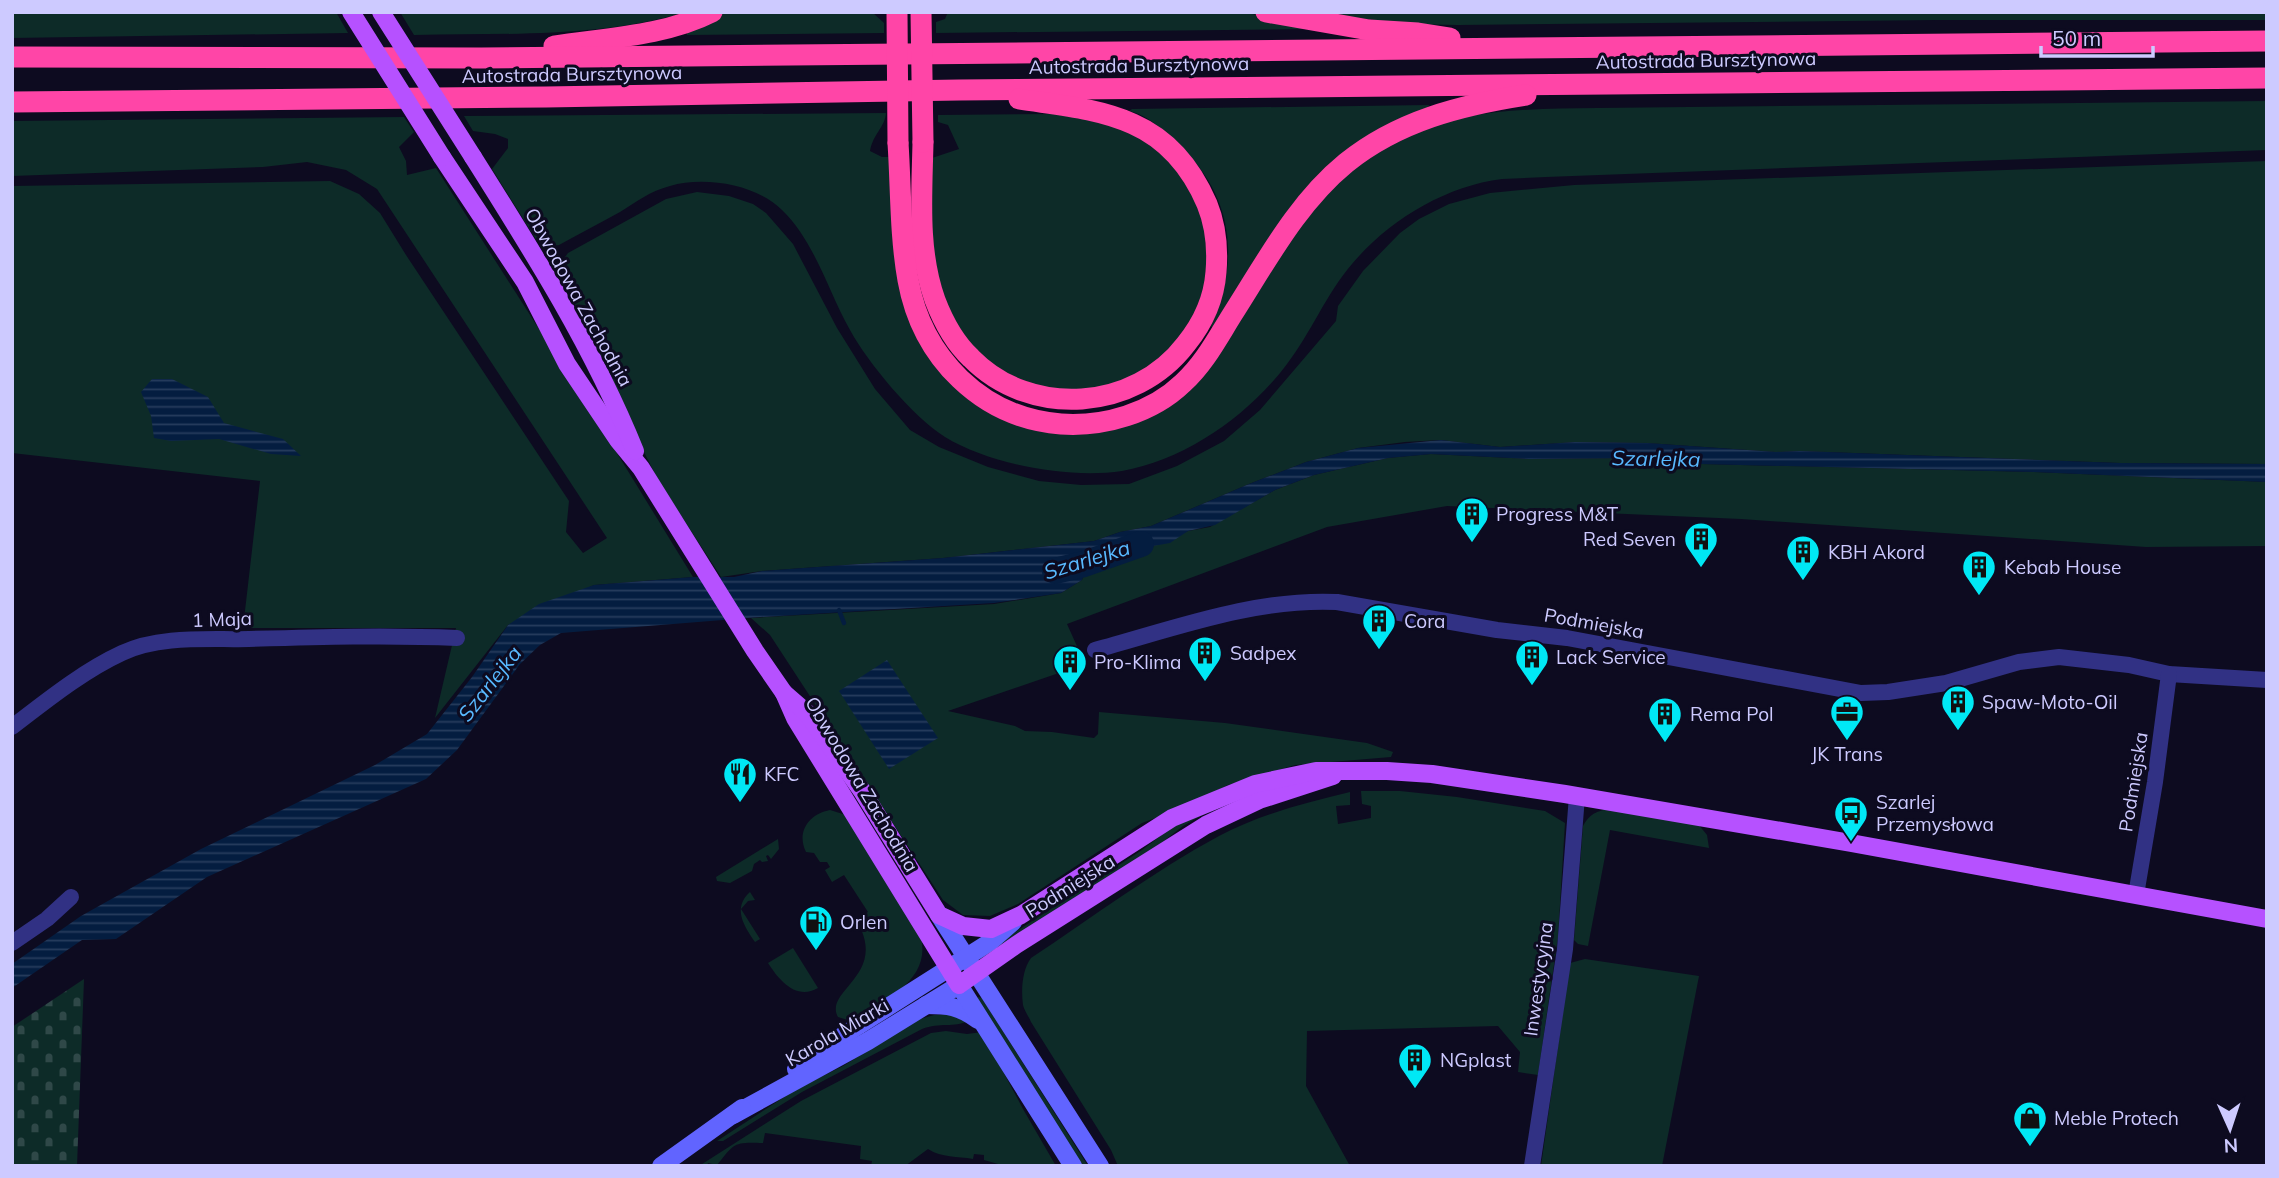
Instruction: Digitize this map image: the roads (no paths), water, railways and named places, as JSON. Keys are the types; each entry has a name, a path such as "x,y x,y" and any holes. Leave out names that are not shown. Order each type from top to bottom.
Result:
{"highway":[{"path":"481,58 654,30 687,22 712,12"},
{"path":"897,12 898,143 908,279 920,321 939,354 978,396 1012,413 1048,423 1097,424 1127,415 1155,403 1189,378 1304,206 1329,178 1361,152 1412,124 1472,104 1597,84"},
{"path":"922,12 923,240 930,284 941,314 954,338 971,359 997,379 1031,394 1048,398 1081,400 1115,393 1147,380 1171,362 1199,326 1216,278 1217,252 1209,209 1189,170 1178,156 1148,132 1111,116 958,90"},
{"path":"1266,12 1356,28 1418,33 1504,48"},
{"name":"Autostrada Bursztynowa","path":"12,57 481,58 2267,41"},
{"name":"Autostrada Bursztynowa","path":"12,102 2267,78"}],"main road":[{"name":"Obwodowa Zachodnia","path":"351,12 525,282 574,374 618,440 641,468"},
{"name":"Obwodowa Zachodnia","path":"381,12 540,263 587,348 623,422 641,468"},
{"path":"641,468 784,693"},
{"name":"Obwodowa Zachodnia","path":"784,693 807,713 862,792 939,915"},
{"name":"Obwodowa Zachodnia","path":"784,693 795,719 959,985"},
{"name":"Podmiejska","path":"939,915 963,926 991,929 1021,915 1172,818 1255,784 1316,771 1387,771 1432,774 1577,796 2267,919"},
{"name":"Podmiejska","path":"959,985 1016,945 1206,825 1258,800 1317,783 1343,772"}],"street":[{"name":"Podmiejska","path":"1095,650 1248,610 1312,600 1497,630 1567,638 1861,693 1888,692 1946,683 2019,663 2059,657 2129,665 2169,674 2267,680"},
{"name":"1 Maja","path":"12,727 97,668 124,652 151,644 187,640 393,635 457,638"},
{"name":"Podmiejska","path":"2136,895 2155,782 2169,674"},
{"name":"Inwestycyjna","path":"1532,1166 1565,949 1577,796"},
{"path":"12,943 47,919 71,897"},
{"name":"Obwodowa Zachodnia","path":"939,915 1100,1166"},
{"name":"Karola Miarki","path":"661,1166 836,1040 990,942 1021,915"},
{"name":"Obwodowa Zachodnia","path":"959,985 1073,1166"},
{"name":"Karola Miarki","path":"733,1115 868,1041 959,985"},
{"path":"926,1005 947,1005 964,1009 986,1026"}],"water":[{"path":"152,379 172,379 208,397 224,423 283,439 301,456 271,454 219,439 171,441 154,438 151,416 141,392"},
{"path":"1441,440 1500,447 1575,442 1647,443 1776,452 2120,463 2267,464 2267,482 2034,472 1702,464 1630,458 1529,459 1431,454 1388,458 1314,475 1275,490 1215,525 1188,531 1170,543 1114,556 1092,555 1082,580 1061,593 994,603 760,617 561,633 540,645 520,664 457,750 426,779 207,877 116,939 82,940 12,988 12,964 81,916 201,849 375,765 427,734 472,677 508,625 539,604 594,585 693,577 734,577 762,571 943,558 1094,541 1151,526 1306,462 1358,448"},
{"path":"887,660 938,738 889,769 839,691"}],"waterway":[{"name":"Szarlejka","path":"1055,571 1141,544"},
{"path":"839,610 844,623"}],"place":[{"name":"Progress M&T","path":"1472,544"},
{"name":"Red Seven","path":"1701,569"},
{"name":"KBH Akord","path":"1803,582"},
{"name":"Kebab House","path":"1979,597"},
{"name":"Cora","path":"1379,651"},
{"name":"Sadpex","path":"1205,683"},
{"name":"Lack Service","path":"1532,687"},
{"name":"Pro-Klima","path":"1070,692"},
{"name":"Spaw-Moto-Oil","path":"1958,732"},
{"name":"JK Trans","path":"1847,742"},
{"name":"Rema Pol","path":"1665,744"},
{"name":"KFC","path":"740,804"},
{"name":"Szarlej Przemysłowa","path":"1851,843"},
{"name":"Orlen","path":"816,952"},
{"name":"NGplast","path":"1415,1090"},
{"name":"Meble Protech","path":"2030,1148"}]}
